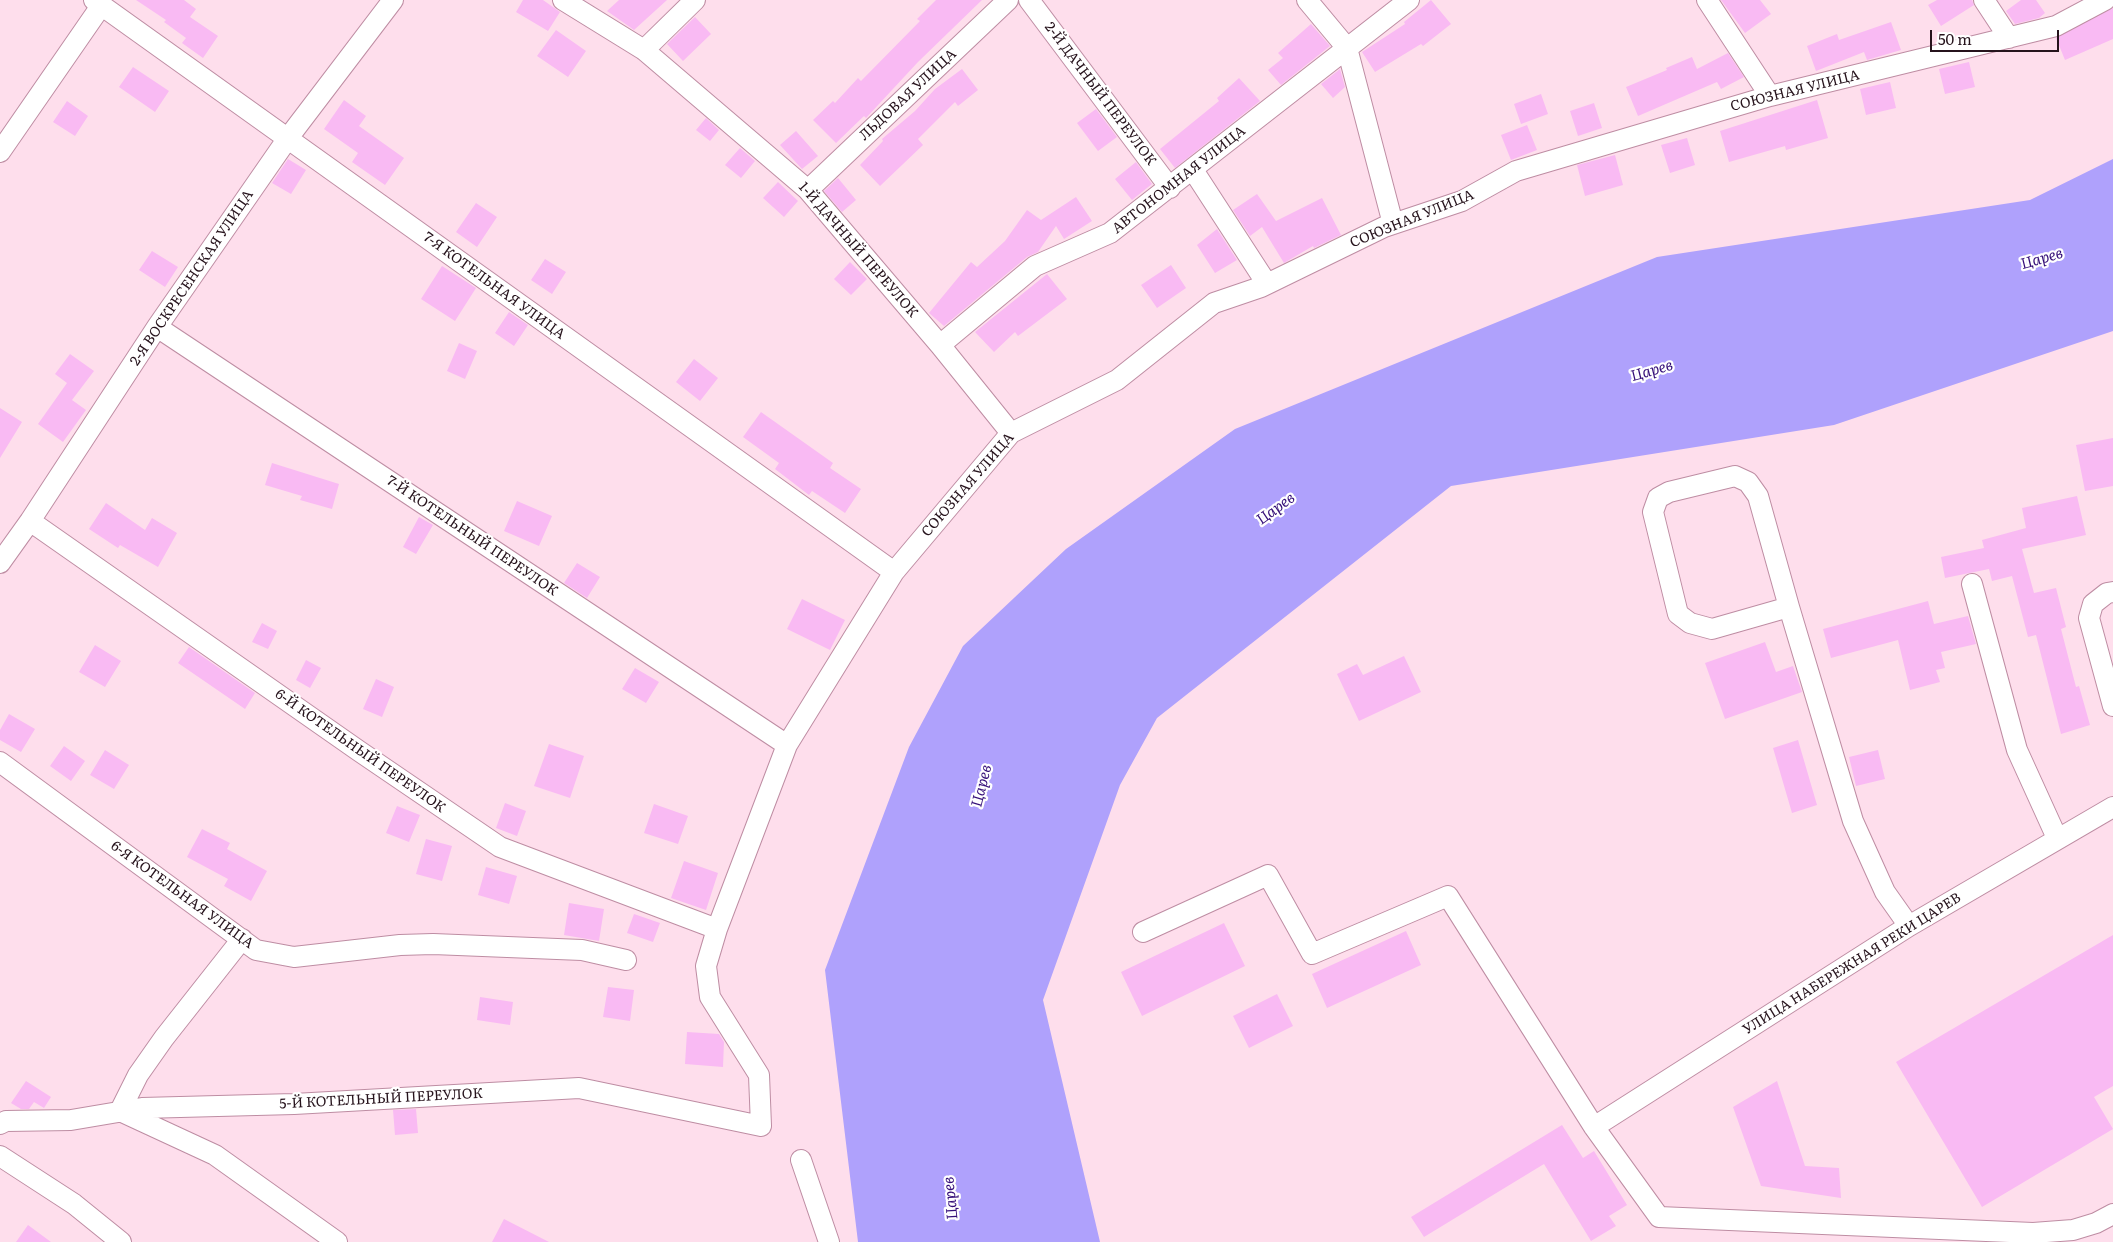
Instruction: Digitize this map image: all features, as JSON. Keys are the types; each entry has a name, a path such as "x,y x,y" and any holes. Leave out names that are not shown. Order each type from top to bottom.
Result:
{"street":[{"name":"2-Я ВОСКРЕСЕНСКАЯ УЛИЦА","path":"0,563 30,521 157,327 288,138 393,0"},
{"name":"1-Й ДАЧНЫЙ ПЕРЕУЛОК","path":"563,0 644,50 808,190 940,344 1011,433"},
{"path":"644,50 695,0"},
{"name":"ЛЬДОВАЯ УЛИЦА","path":"808,190 1008,0"},
{"name":"2-Й ДАЧНЫЙ ПЕРЕУЛОК","path":"1029,0 1170,188"},
{"path":"1308,0 1347,48 1393,224"},
{"name":"АВТОНОМНАЯ УЛИЦА","path":"940,344 1035,266 1110,233 1409,0"},
{"path":"1707,0 1770,96"},
{"path":"1984,0 2009,38"},
{"name":"СОЮЗНАЯ УЛИЦА","path":"761,1126 759,1075 710,996 706,966 716,929 787,745 894,572 1011,433 1117,380 1214,303 1267,284 1393,224 1462,201 1516,171 1770,96 2056,26 2105,0"},
{"name":"7-Я КОТЕЛЬНАЯ УЛИЦА","path":"97,3 894,572"},
{"path":"0,152 97,3"},
{"path":"1192,170 1267,284"},
{"name":"7-Й КОТЕЛЬНЫЙ ПЕРЕУЛОК","path":"157,327 787,745"},
{"path":"1789,607 1712,628 1690,623 1678,614 1653,512 1658,498 1669,492 1736,476 1748,482 1758,496 1853,820 1885,892 1909,926"},
{"name":"6-Й КОТЕЛЬНЫЙ ПЕРЕУЛОК","path":"30,521 500,847 716,929"},
{"path":"1972,584 2017,750 2057,838"},
{"path":"2113,592 2107,593 2093,604 2089,618 2109,681 2113,706"},
{"name":"6-Я КОТЕЛЬНАЯ УЛИЦА","path":"0,762 256,950 294,957 400,945 433,944 582,950 626,960"},
{"name":"УЛИЦА НАБЕРЕЖНАЯ РЕКИ ЦАРЕВ","path":"1594,1127 1909,926 2113,807"},
{"path":"1143,932 1268,875 1312,954 1448,896 1594,1127 1659,1218 2033,1233 2073,1230 2096,1223 2113,1214"},
{"path":"242,940 164,1038 138,1075 120,1110 215,1155 337,1242"},
{"name":"5-Й КОТЕЛЬНЫЙ ПЕРЕУЛОК","path":"0,1124 6,1121 71,1120 120,1110 294,1104 578,1088 761,1126"},
{"path":"0,1156 74,1204 121,1242"},
{"path":"801,1160 829,1242"}],"water":[{"name":"Царев","path":"2113,159 2113,331 1834,425 1451,486 1157,718 1120,785 1043,1000 1100,1242 858,1242 825,970 909,747 963,646 1066,549 1235,429 1657,257 2030,200"}],"building":[{"path":"136,0 184,0 196,9 190,17 218,36 203,58 182,43 186,38 164,22 166,20"},
{"path":"523,0 543,0 560,12 548,31 516,12"},
{"path":"619,0 667,0 634,30 607,11"},
{"path":"936,0 982,0 918,62 866,118 864,116 836,143 813,120 833,101 835,103 858,78 861,81 920,21 917,19"},
{"path":"1431,0 1451,24 1423,46 1421,44 1375,72 1362,52 1405,24 1404,22"},
{"path":"1721,0 1760,0 1771,14 1745,33"},
{"path":"1937,0 1972,0 1974,5 1941,26 1928,5"},
{"path":"2021,0 2036,0 2045,13 2039,18 2015,24 2006,11"},
{"path":"2113,8 2113,39 2065,60 2056,38"},
{"path":"695,17 711,34 683,61 667,44"},
{"path":"1891,22 1901,50 1867,60 1864,52 1816,71 1807,46 1837,34 1839,40"},
{"path":"1311,24 1330,46 1281,85 1268,70 1283,58 1278,53"},
{"path":"556,30 586,51 568,77 537,56"},
{"path":"1728,53 1744,77 1721,89 1717,82 1638,116 1626,87 1692,57 1697,69"},
{"path":"1969,62 1975,87 1945,94 1939,69"},
{"path":"133,67 169,91 155,112 119,87"},
{"path":"962,69 978,90 958,106 955,102 918,139 923,145 880,186 860,165 883,141 882,139 915,111 935,89"},
{"path":"1340,69 1345,87 1333,98 1321,84"},
{"path":"1239,78 1260,101 1175,168 1160,149 1219,101 1217,98"},
{"path":"1890,82 1896,108 1866,115 1860,89"},
{"path":"1541,94 1548,114 1521,124 1514,104"},
{"path":"344,100 366,116 359,126 404,158 385,185 352,162 358,153 324,129"},
{"path":"1817,100 1828,138 1786,150 1785,146 1729,162 1720,131"},
{"path":"67,101 88,116 75,136 53,122"},
{"path":"1594,103 1602,128 1578,136 1570,111"},
{"path":"1096,109 1117,137 1098,151 1077,123"},
{"path":"706,118 719,130 710,141 696,130"},
{"path":"1527,125 1537,150 1511,160 1501,135"},
{"path":"796,131 818,156 802,169 780,145"},
{"path":"1687,138 1695,165 1670,173 1661,145"},
{"path":"740,148 755,161 741,178 725,165"},
{"path":"1615,155 1623,185 1585,196 1577,165"},
{"path":"288,159 306,170 291,194 272,183"},
{"path":"1136,162 1152,184 1132,200 1115,179"},
{"path":"838,178 856,200 842,212 824,191"},
{"path":"778,182 798,201 784,217 763,198"},
{"path":"1257,194 1276,221 1322,198 1341,235 1314,248 1313,246 1284,263 1262,227 1250,236 1233,210"},
{"path":"1076,197 1092,221 1064,239 1056,226 1038,252 1027,257 944,326 929,313 971,262 977,267 1005,241 1027,210 1041,220"},
{"path":"476,203 497,217 477,247 456,232"},
{"path":"1217,229 1237,260 1215,273 1197,245"},
{"path":"152,251 178,267 165,287 139,270"},
{"path":"545,259 566,272 552,294 531,280"},
{"path":"850,262 867,279 851,295 834,279"},
{"path":"1171,265 1186,288 1157,308 1141,285"},
{"path":"442,266 476,288 455,321 421,299"},
{"path":"1047,274 1067,299 1018,336 1015,332 994,352 975,332"},
{"path":"509,312 528,325 514,346 495,333"},
{"path":"459,343 477,351 465,379 447,371"},
{"path":"70,354 94,371 72,400 86,410 63,442 38,424 67,383 55,374"},
{"path":"694,359 718,378 700,401 676,382"},
{"path":"0,408 22,422 0,458"},
{"path":"761,412 833,463 830,468 861,489 845,513 812,491 809,495 775,469 779,463 743,437"},
{"path":"2113,438 2113,486 2085,491 2076,445"},
{"path":"272,463 339,484 332,509 300,500 302,496 265,485"},
{"path":"2077,496 2086,535 2022,549 2034,593 2056,588 2066,627 2061,629 2076,687 2079,686 2090,725 2061,734 2036,635 2028,637 2012,576 1992,581 1989,569 1945,578 1941,557 1984,548 1982,540 2026,528 2022,508"},
{"path":"517,501 552,516 539,546 504,531"},
{"path":"106,503 145,530 152,518 177,533 158,567 120,545 118,548 89,529"},
{"path":"419,517 433,525 416,554 403,547"},
{"path":"577,563 600,577 587,598 564,583"},
{"path":"802,599 845,620 830,650 787,629"},
{"path":"1928,601 1934,624 1968,616 1976,644 1941,652 1945,668 1936,670 1940,682 1910,690 1898,640 1831,658 1823,629"},
{"path":"262,623 277,631 268,649 252,642"},
{"path":"1765,642 1776,672 1793,666 1802,692 1725,719 1705,663"},
{"path":"95,645 121,661 105,687 79,672"},
{"path":"189,647 255,693 245,709 178,663"},
{"path":"1404,656 1421,692 1359,721 1337,674 1357,664 1363,675"},
{"path":"306,660 321,668 310,688 296,680"},
{"path":"635,668 659,682 646,703 622,689"},
{"path":"376,679 394,687 382,717 363,709"},
{"path":"9,714 35,729 21,752 0,740 0,730"},
{"path":"1798,740 1817,805 1792,813 1773,748"},
{"path":"549,744 584,756 570,798 534,786"},
{"path":"64,746 85,761 71,781 50,766"},
{"path":"105,750 129,765 114,789 90,775"},
{"path":"1878,750 1885,779 1856,786 1849,757"},
{"path":"505,803 526,811 517,836 496,828"},
{"path":"654,804 688,816 678,844 644,833"},
{"path":"397,806 420,815 409,842 386,833"},
{"path":"202,829 230,843 227,849 267,871 251,901 224,886 228,879 187,857"},
{"path":"426,839 452,846 442,881 416,874"},
{"path":"684,861 718,873 706,910 671,898"},
{"path":"486,867 517,876 509,904 478,895"},
{"path":"569,903 604,909 599,941 564,935"},
{"path":"634,914 660,923 653,942 627,933"},
{"path":"1224,923 1245,966 1142,1016 1121,972"},
{"path":"1406,931 1421,965 1327,1008 1312,974"},
{"path":"2113,935 2113,1086 2094,1097 2113,1129 1982,1207 1896,1062"},
{"path":"608,987 634,990 630,1021 603,1017"},
{"path":"1277,994 1293,1026 1249,1048 1233,1016"},
{"path":"480,997 513,1002 510,1025 477,1020"},
{"path":"687,1032 719,1034 724,1042 723,1067 685,1064"},
{"path":"26,1081 51,1097 44,1108 34,1102 29,1109 21,1109 11,1103"},
{"path":"1777,1081 1805,1166 1839,1168 1841,1198 1761,1186 1733,1107"},
{"path":"416,1109 418,1133 395,1135 393,1110"},
{"path":"1562,1125 1583,1158 1594,1151 1627,1205 1609,1216 1616,1226 1591,1241 1544,1164 1424,1237 1411,1217"},
{"path":"504,1219 549,1242 492,1242"},
{"path":"28,1225 51,1242 16,1242"}]}
